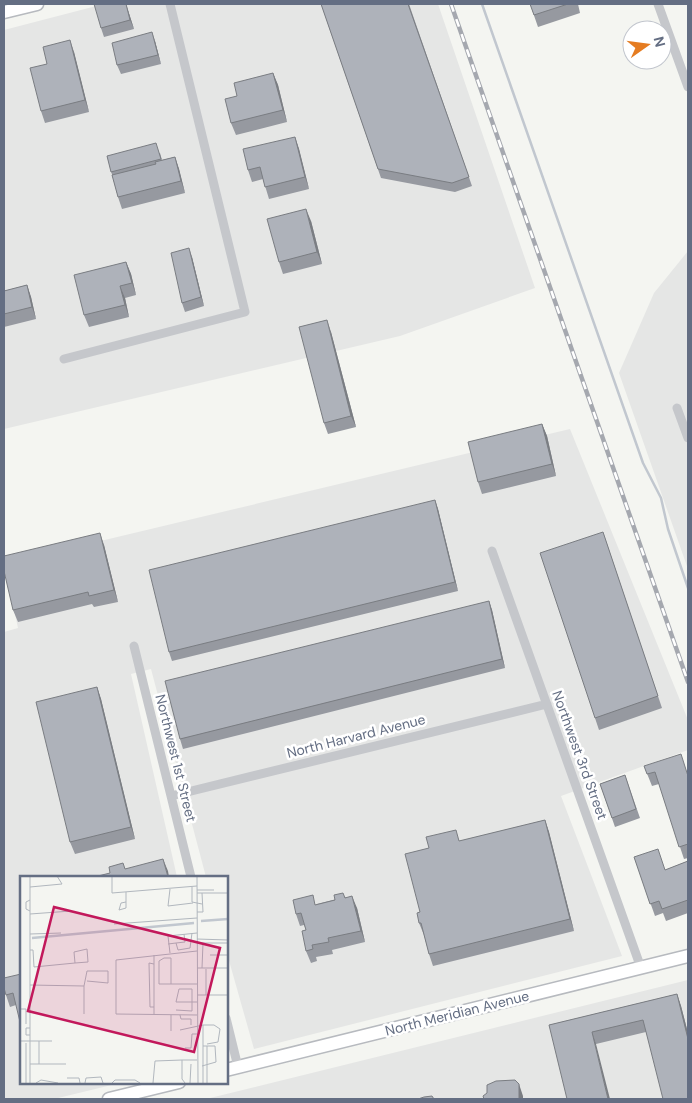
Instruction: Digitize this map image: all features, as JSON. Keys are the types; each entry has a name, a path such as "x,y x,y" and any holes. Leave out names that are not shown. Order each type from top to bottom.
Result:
{"main road":[{"path":"4,12 37,4"},
{"name":"North Meridian Avenue","path":"232,1068 688,956"},
{"path":"110,1099 175,1083"}],"street":[{"path":"64,359 244,312 170,4"},
{"path":"658,4 688,87"},
{"path":"677,408 688,438"},
{"name":"Northwest 3rd Street","path":"492,551 641,968"},
{"name":"Northwest 1st Street","path":"134,646 192,876"},
{"name":"North Harvard Avenue","path":"172,796 547,704"},
{"path":"228,1035 232,1068"}],"shaded area":[{"path":"104,4 438,4 535,288 400,336 4,429 4,30"},
{"path":"688,251 688,569 619,373 654,293"},
{"path":"570,429 688,720 688,750 561,796 622,956 254,1049 228,957 228,876 206,876 151,669 131,674 177,876 20,876 20,1083 120,1083 54,1099 4,1099 4,632 18,628 4,564"},
{"path":"688,980 688,1099 206,1099"}],"building":[{"path":"94,4 126,4 130,20 101,28"},
{"path":"321,4 408,4 469,177 452,183 378,169"},
{"path":"530,4 568,4 534,15"},
{"path":"152,32 158,55 117,65 112,43"},
{"path":"70,40 85,100 41,111 30,68 47,64 43,47"},
{"path":"273,73 283,110 231,123 225,99 237,96 234,83"},
{"path":"295,137 305,177 265,187 260,167 248,170 243,149"},
{"path":"156,143 161,159 111,172 107,156"},
{"path":"175,157 181,181 118,197 112,175 156,164 155,162"},
{"path":"306,209 317,252 279,262 267,219"},
{"path":"189,248 201,297 182,303 171,253"},
{"path":"126,262 132,283 120,286 125,305 84,315 74,275"},
{"path":"27,285 32,307 4,314 4,291"},
{"path":"327,320 351,416 324,423 299,327"},
{"path":"542,424 552,464 478,482 468,442"},
{"path":"435,500 455,582 169,652 149,570"},
{"path":"603,532 658,696 595,718 540,553"},
{"path":"100,533 114,590 89,596 88,592 13,610 4,571 4,556"},
{"path":"489,601 502,659 180,739 165,681"},
{"path":"97,687 131,827 70,842 36,702"},
{"path":"681,754 688,776 688,844 679,847 655,772 647,774 644,766"},
{"path":"625,775 636,809 612,818 600,784"},
{"path":"545,820 570,919 429,954 421,923 419,923 417,913 420,912 405,854 429,848 426,837 456,830 459,841"},
{"path":"658,849 665,870 688,861 688,900 662,909 659,901 650,904 634,857"},
{"path":"163,859 168,876 98,876 110,873 109,867 123,863 125,869"},
{"path":"343,893 345,898 352,896 361,931 328,938 329,942 312,945 313,949 306,951 302,931 306,930 301,913 296,914 293,900 313,895 315,905 335,900 334,895"},
{"path":"20,974 20,1022 13,993 6,995 4,978"},
{"path":"677,994 688,1039 688,1099 663,1099 643,1020 592,1032 608,1099 567,1099 549,1025"},
{"path":"515,1080 519,1084 519,1099 484,1099 483,1096 487,1093 487,1085 496,1081"},
{"path":"432,1096 434,1099 418,1099 424,1097"}],"waterway":[{"path":"482,4 643,463 661,498 668,529 688,588"}],"railway":[{"path":"451,4 688,682"}]}
